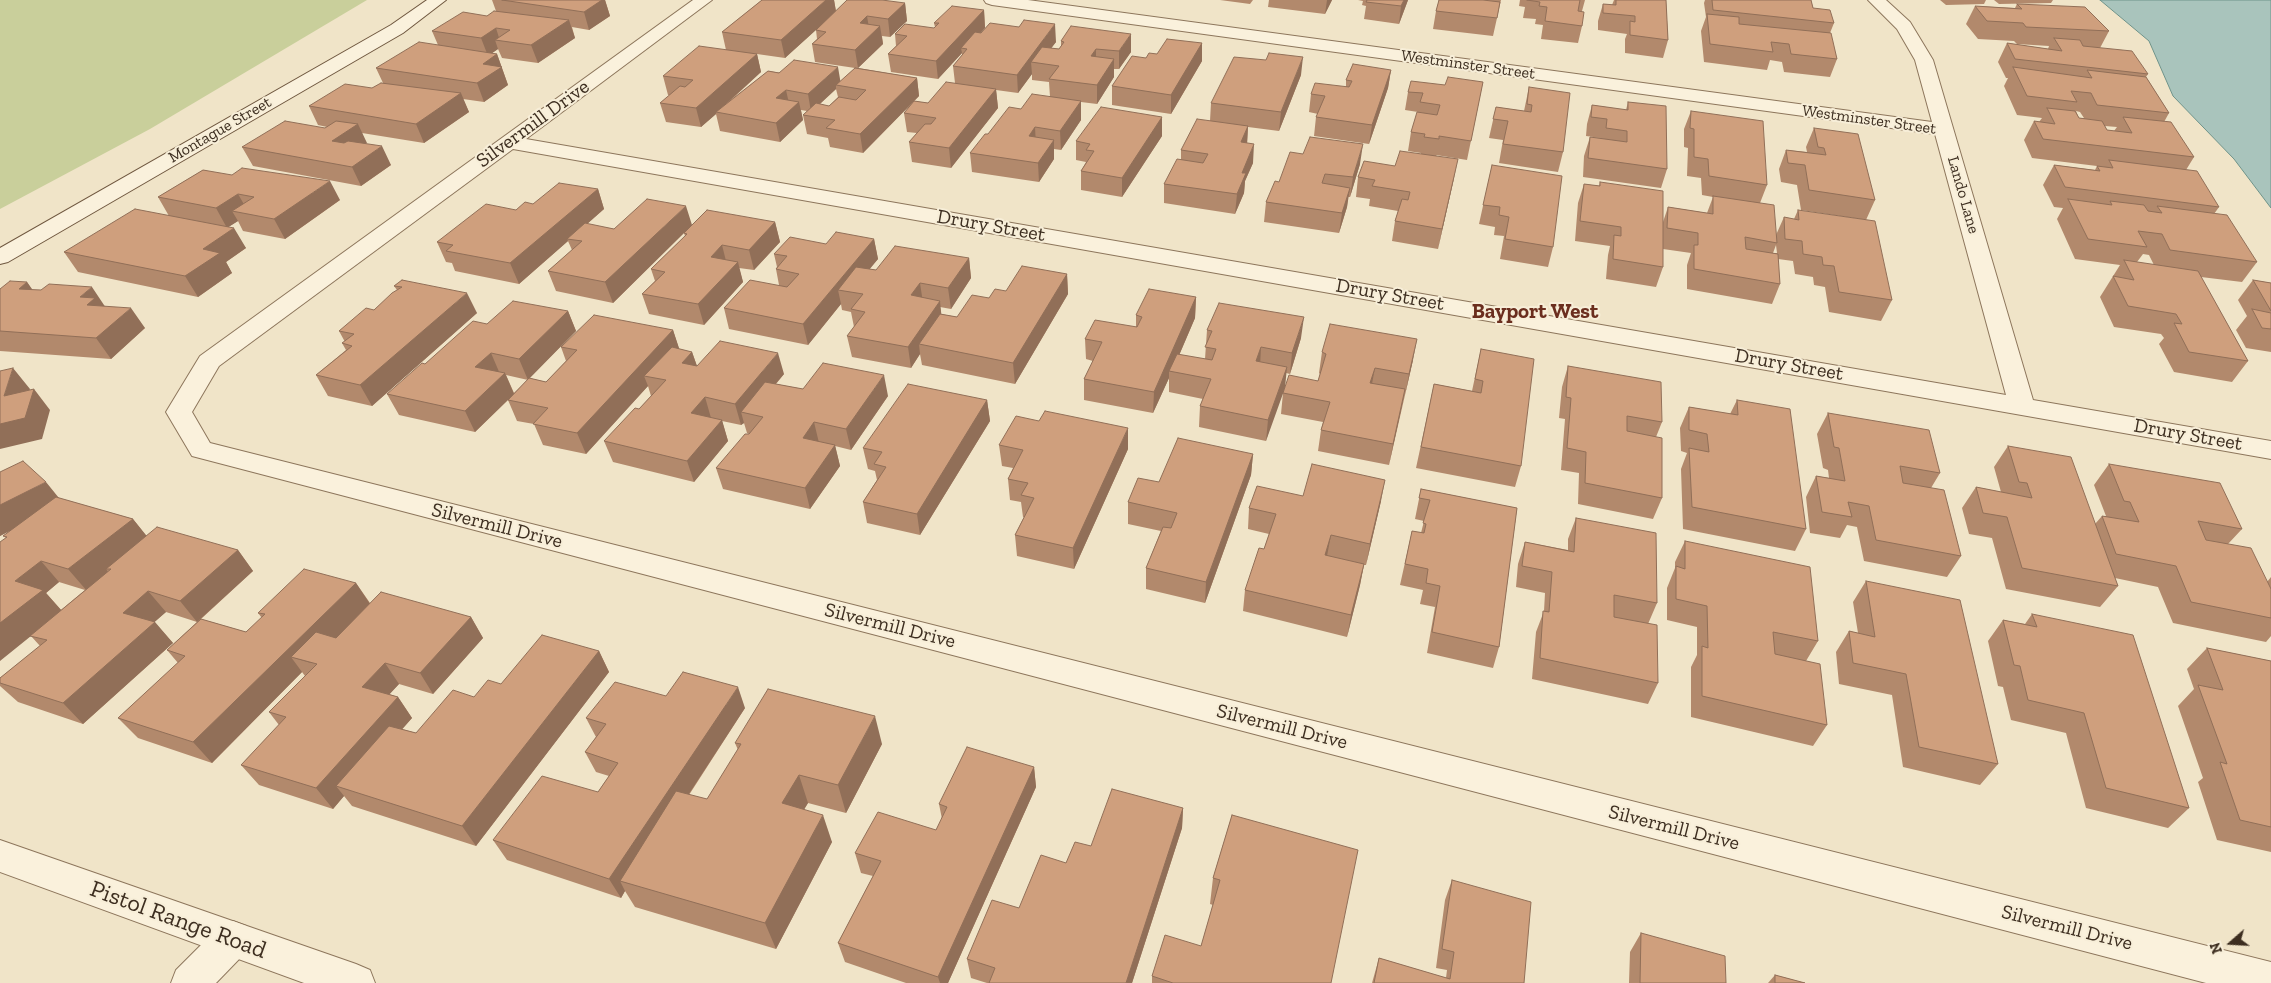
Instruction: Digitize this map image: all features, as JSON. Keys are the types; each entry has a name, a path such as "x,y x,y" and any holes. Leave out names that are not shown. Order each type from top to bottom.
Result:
{"street":[{"name":"Montague Street","path":"0,257 397,29 438,0"},
{"name":"Silvermill Drive","path":"704,0 209,361 179,412 201,450 2271,981"},
{"name":"Westminster Street","path":"992,0 1944,130"},
{"name":"Lando Lane","path":"1876,0 1904,26 1924,60 2022,406"},
{"name":"Drury Street","path":"509,142 2271,450"},
{"name":"Pistol Range Road","path":"0,856 356,983"},
{"path":"190,983 233,939"}],"green space":[{"path":"0,0 367,0 150,129 0,209"}],"water":[{"path":"2100,0 2271,0 2271,208 2234,159 2173,96 2149,41"}],"building":[{"path":"502,0 602,0 584,12"},
{"path":"762,0 826,0 781,40 722,32"},
{"path":"847,0 882,0 905,3 888,19 867,16 860,23 880,26 855,50 812,44 826,32 816,30"},
{"path":"1367,0 1404,0 1401,6 1366,2"},
{"path":"1439,0 1500,2 1497,18 1436,11"},
{"path":"1527,0 1580,0 1578,11 1584,12 1582,26 1545,21 1547,7 1539,6 1540,2"},
{"path":"1616,0 1666,0 1668,40 1630,35 1630,21 1635,22 1635,16 1603,13 1603,4 1616,5"},
{"path":"1712,0 1811,0 1813,8 1830,10 1834,23 1713,10"},
{"path":"2017,4 2085,7 2109,31 2026,27 2023,23 1987,21 1975,6 2022,9"},
{"path":"952,6 984,10 936,61 888,54 907,36 895,34 905,24 934,28 939,23 934,23"},
{"path":"494,11 569,20 531,45 495,40 510,30 496,28 481,38 432,31 463,12 487,16"},
{"path":"1707,14 1739,17 1739,24 1831,33 1837,59 1791,54 1789,44 1771,42 1773,52 1710,44"},
{"path":"1024,20 1055,24 1017,75 953,66 967,49 961,48 975,32 981,33 990,23 1019,27"},
{"path":"1071,26 1131,34 1119,51 1096,49 1091,56 1114,59 1097,85 1049,79 1059,66 1031,62 1042,47 1059,49 1064,42 1061,41"},
{"path":"2054,38 2080,40 2083,46 2132,51 2148,74 2015,59 2007,43 2062,51"},
{"path":"1167,39 1202,43 1171,95 1112,86 1132,56 1146,58 1149,53 1157,54"},
{"path":"419,42 497,54 483,64 502,67 477,83 376,68"},
{"path":"699,46 757,54 696,108 660,103 680,86 685,87 693,80 663,76"},
{"path":"1269,53 1303,57 1281,112 1211,103 1234,57 1266,60"},
{"path":"794,60 838,67 808,94 786,90 776,98 799,102 776,123 716,112 768,71 779,73"},
{"path":"1353,64 1391,70 1372,125 1316,117 1325,96 1311,94 1315,83 1349,87 1352,81 1346,80"},
{"path":"2013,67 2092,78 2087,70 2146,77 2169,113 2097,105 2091,93 2071,91 2077,102 2027,96"},
{"path":"855,68 917,78 860,134 826,128 835,120 803,115 816,103 829,106 839,97 856,100 866,90 836,85"},
{"path":"1448,77 1483,82 1471,141 1439,136 1439,139 1424,137 1425,134 1411,132 1417,112 1437,115 1440,105 1420,102 1423,93 1408,92 1411,81 1445,85"},
{"path":"946,82 996,89 949,148 909,142 925,124 931,124 936,118 904,113 914,101 928,103"},
{"path":"381,83 461,93 416,124 309,106 345,84 372,88"},
{"path":"1529,87 1570,93 1563,152 1503,144 1508,121 1493,119 1496,107 1531,112 1532,105 1527,104"},
{"path":"1032,94 1081,101 1060,131 1035,127 1029,136 1054,140 1038,163 970,153 1009,107 1021,109"},
{"path":"1628,102 1666,106 1667,169 1588,158 1590,137 1627,142 1627,131 1606,128 1607,119 1591,117 1592,105 1628,110"},
{"path":"1101,107 1162,117 1122,178 1081,171 1094,151 1086,150 1090,144 1076,141"},
{"path":"2047,108 2075,111 2079,118 2102,121 2107,130 2132,133 2123,117 2171,122 2194,157 2043,139 2034,121 2055,124"},
{"path":"1691,111 1763,121 1767,185 1709,176 1708,159 1694,157 1694,129 1690,128"},
{"path":"1197,119 1248,126 1241,142 1254,144 1242,173 1246,173 1237,194 1164,184 1177,159 1203,163 1208,154 1181,150"},
{"path":"285,121 325,128 336,121 358,124 332,141 344,143 348,141 382,146 352,167 242,147"},
{"path":"1814,128 1858,134 1875,200 1809,190 1805,165 1788,163 1786,150 1826,155 1824,148 1818,147"},
{"path":"1310,137 1363,144 1353,177 1325,174 1322,183 1350,188 1342,213 1266,202 1275,181 1279,182 1290,152 1303,154"},
{"path":"1400,151 1458,159 1442,229 1395,221 1402,199 1408,200 1410,192 1372,186 1375,180 1358,177 1364,161 1395,166"},
{"path":"2109,160 2197,171 2219,207 2065,187 2054,165 2100,171 2097,166 2113,168"},
{"path":"1492,165 1562,176 1553,247 1505,239 1509,217 1499,215 1500,207 1483,205"},
{"path":"242,168 330,181 274,219 232,211 254,197 238,194 216,208 158,197 203,170 232,175"},
{"path":"1600,182 1663,191 1663,267 1613,259 1614,235 1621,236 1621,227 1580,221 1584,184 1600,186"},
{"path":"559,183 598,189 510,263 446,251 453,245 437,242 486,204 516,210 525,202 533,204"},
{"path":"1713,196 1774,205 1777,243 1745,237 1746,249 1778,254 1780,284 1694,269 1694,245 1698,245 1698,233 1667,228 1668,207 1713,214"},
{"path":"647,199 686,206 605,282 548,271 582,241 567,239 585,223 614,229"},
{"path":"2068,199 2112,205 2110,201 2144,205 2148,211 2162,213 2157,206 2227,215 2257,262 2170,250 2162,234 2138,231 2147,247 2088,239"},
{"path":"135,209 234,228 203,249 220,253 185,276 64,252"},
{"path":"707,210 775,222 749,250 722,245 711,257 738,262 698,304 642,294 665,272 651,269 687,234 684,233"},
{"path":"1798,210 1875,221 1892,300 1839,292 1834,266 1823,265 1822,257 1803,254 1802,241 1785,239 1784,217 1799,220"},
{"path":"836,232 874,239 803,324 724,308 750,280 787,287 799,274 776,269 787,256 774,254 790,237 826,244"},
{"path":"895,246 969,258 948,288 920,283 911,295 940,301 908,347 847,336 865,312 851,309 863,294 838,290 856,267 876,270"},
{"path":"2124,260 2198,271 2248,361 2189,352 2174,323 2182,324 2176,314 2128,306 2113,276 2134,280"},
{"path":"1022,266 1067,274 1013,363 919,344 940,314 957,317 972,295 989,298 995,289 1006,291"},
{"path":"402,280 467,293 360,385 316,375 352,346 342,343 354,334 339,331 366,308 374,310 392,293 402,287 394,286"},
{"path":"2253,280 2271,283 2271,311"},
{"path":"10,281 27,282 19,289 41,290 49,284 92,287 80,297 95,298 87,305 131,308 96,338 0,331 0,289"},
{"path":"1149,289 1196,297 1154,392 1084,379 1102,342 1085,339 1095,320 1137,327 1142,317 1136,315"},
{"path":"513,301 568,311 519,359 491,353 475,367 505,373 465,411 387,394 422,363 425,364 473,321 487,324"},
{"path":"1219,303 1304,317 1292,353 1261,347 1256,361 1287,367 1268,420 1200,406 1211,379 1169,371 1177,354 1212,360 1216,349 1205,347 1212,331 1207,330"},
{"path":"2252,309 2271,313 2271,329 2262,328"},
{"path":"594,315 673,330 577,433 533,424 548,408 508,400 529,378 546,382 577,350 561,347"},
{"path":"1330,324 1417,339 1409,374 1375,368 1370,383 1405,389 1393,444 1321,430 1330,402 1283,393 1289,375 1318,381 1326,354 1322,352"},
{"path":"720,341 778,353 735,404 705,397 691,413 722,420 687,461 604,441 635,408 639,409 666,380 644,376 672,347 692,352 682,363 697,366"},
{"path":"1481,349 1534,359 1521,466 1421,447 1434,384 1481,393 1483,381 1475,379"},
{"path":"823,363 884,375 846,429 814,422 803,438 835,445 805,488 716,468 745,434 749,434 763,417 741,412 765,382 803,389"},
{"path":"1568,366 1661,382 1662,422 1627,416 1627,431 1662,438 1662,498 1585,483 1586,452 1567,448 1571,398 1566,397"},
{"path":"13,368 4,396 34,389 25,418 0,424 0,371"},
{"path":"908,384 987,400 917,514 863,502 886,467 874,464 882,452 863,448"},
{"path":"1737,400 1790,409 1806,529 1692,507 1689,448 1709,452 1707,434 1689,430 1689,407 1738,415"},
{"path":"1045,411 1128,428 1073,548 1015,535 1034,498 1021,495 1028,483 1008,479 1023,450 999,445 1016,416 1039,421"},
{"path":"1828,413 1929,430 1940,473 1900,466 1903,483 1944,490 1961,556 1876,540 1869,506 1848,502 1852,517 1822,512 1816,476 1845,481 1839,448 1834,447"},
{"path":"1178,438 1253,454 1206,582 1146,568 1163,527 1171,528 1177,513 1128,502 1138,478 1159,482"},
{"path":"2008,446 2071,457 2118,586 2022,568 2007,517 1983,513 1976,487 2032,498 2027,483 2019,482"},
{"path":"23,461 46,482 0,505 0,472"},
{"path":"1312,464 1385,480 1370,544 1331,535 1325,555 1364,564 1351,615 1245,590 1259,548 1264,549 1276,514 1249,508 1257,486 1303,496"},
{"path":"2109,464 2220,483 2242,529 2198,521 2206,540 2251,548 2271,589 2271,618 2191,602 2176,566 2116,554 2102,516 2139,522 2130,502 2124,501"},
{"path":"1421,489 1517,508 1499,647 1432,632 1440,586 1426,583 1428,569 1405,564 1412,531 1424,533 1426,524 1423,523 1430,500 1419,498"},
{"path":"56,497 133,519 68,569 41,561 15,581 43,590 0,623 0,542 7,537 3,536"},
{"path":"1576,518 1656,533 1657,603 1614,595 1614,617 1657,625 1658,683 1540,658 1543,611 1549,612 1552,572 1522,566 1525,542 1574,552"},
{"path":"157,527 238,550 180,601 148,591 123,613 155,622 63,703 0,683 0,678 47,640 30,636 111,569 106,569"},
{"path":"1685,541 1810,567 1818,641 1773,632 1775,654 1820,664 1827,725 1702,696 1702,646 1708,648 1707,606 1676,599 1676,566 1685,569"},
{"path":"304,569 356,583 193,742 118,718 185,656 167,650 201,619 246,632 265,614 258,613"},
{"path":"1866,581 1960,600 1998,764 1919,747 1906,674 1853,663 1849,631 1875,637"},
{"path":"381,592 471,617 420,673 385,663 362,687 398,697 316,788 241,765 286,717 269,712 317,664 291,657 316,632 336,638"},
{"path":"2032,614 2133,635 2189,808 2106,788 2084,713 2028,700 2020,666 2014,665 2003,620 2037,627"},
{"path":"542,635 599,651 462,826 336,786 389,726 416,733 453,690 474,697 488,680 501,684"},
{"path":"2207,648 2271,661 2271,827 2240,820 2220,762 2227,764 2198,685 2223,690"},
{"path":"683,672 738,687 609,879 493,840 542,776 598,792 618,763 585,752 606,724 586,718 615,682 666,696"},
{"path":"768,689 875,716 838,785 799,775 782,803 823,815 765,923 620,881 676,791 707,799 741,744 735,743"},
{"path":"967,747 1034,767 938,977 838,943 881,861 855,853 878,812 936,830 947,807 939,804"},
{"path":"1112,789 1183,808 1126,983 989,983 995,968 967,959 992,900 1019,908 1041,855 1066,863 1075,842 1091,846"},
{"path":"1232,815 1358,850 1331,983 1173,983 1152,976 1165,935 1201,946 1220,880 1213,878"},
{"path":"1452,880 1531,902 1524,983 1374,983 1379,958 1450,979 1454,952 1442,949"},
{"path":"1641,933 1725,956 1726,983 1640,983"},
{"path":"1775,975 1805,983 1775,983"}],"district":[{"name":"Bayport West","path":"1535,312"}]}
